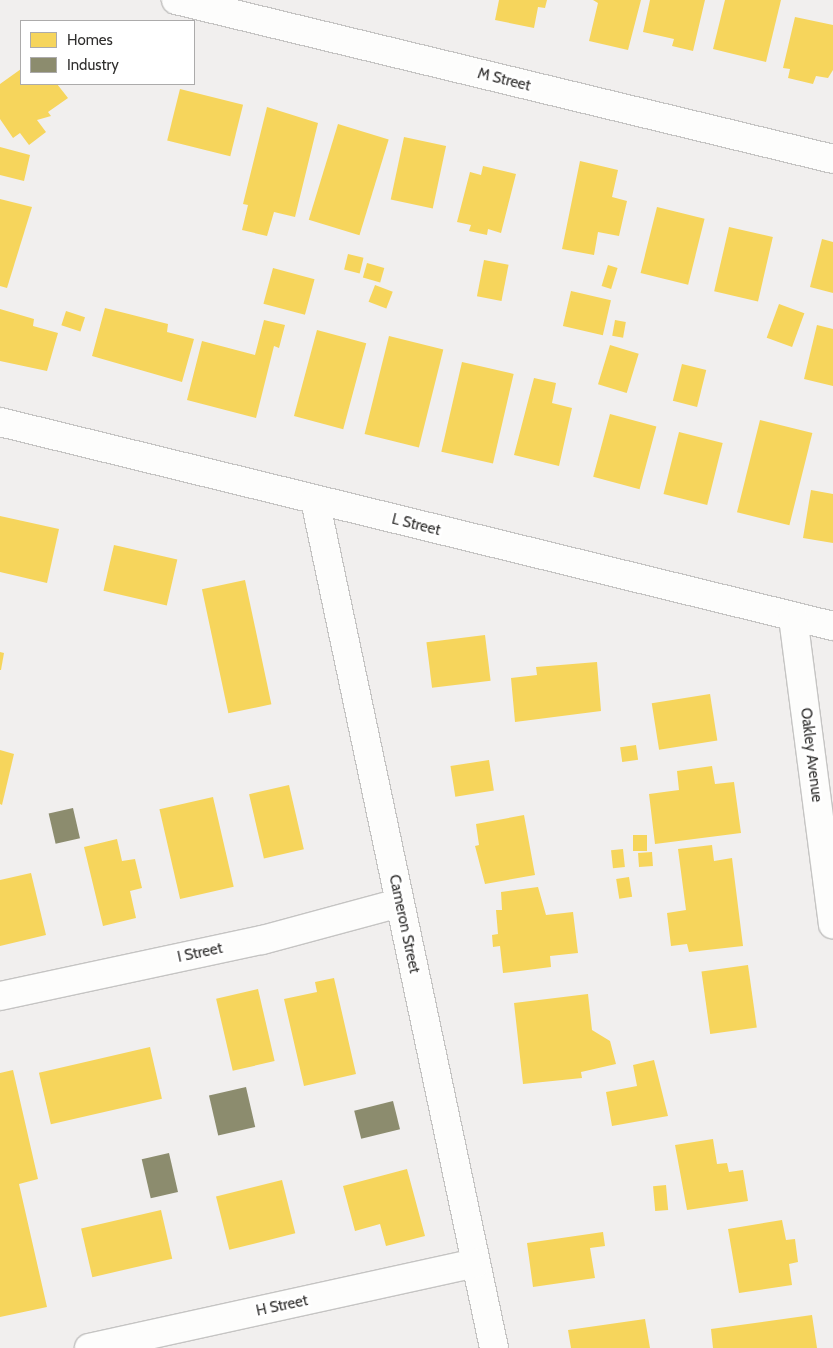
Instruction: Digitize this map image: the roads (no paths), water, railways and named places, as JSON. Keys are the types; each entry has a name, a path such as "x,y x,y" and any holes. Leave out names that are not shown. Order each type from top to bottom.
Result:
{"street":[{"name":"M Street","path":"176,0 833,159"},
{"name":"L Street","path":"0,422 833,626"},
{"name":"Cameron Street","path":"315,500 494,1348"},
{"name":"Oakley Avenue","path":"793,617 833,924"},
{"name":"I Street","path":"0,996 262,940 399,903"},
{"name":"H Street","path":"89,1348 476,1263"}]}
